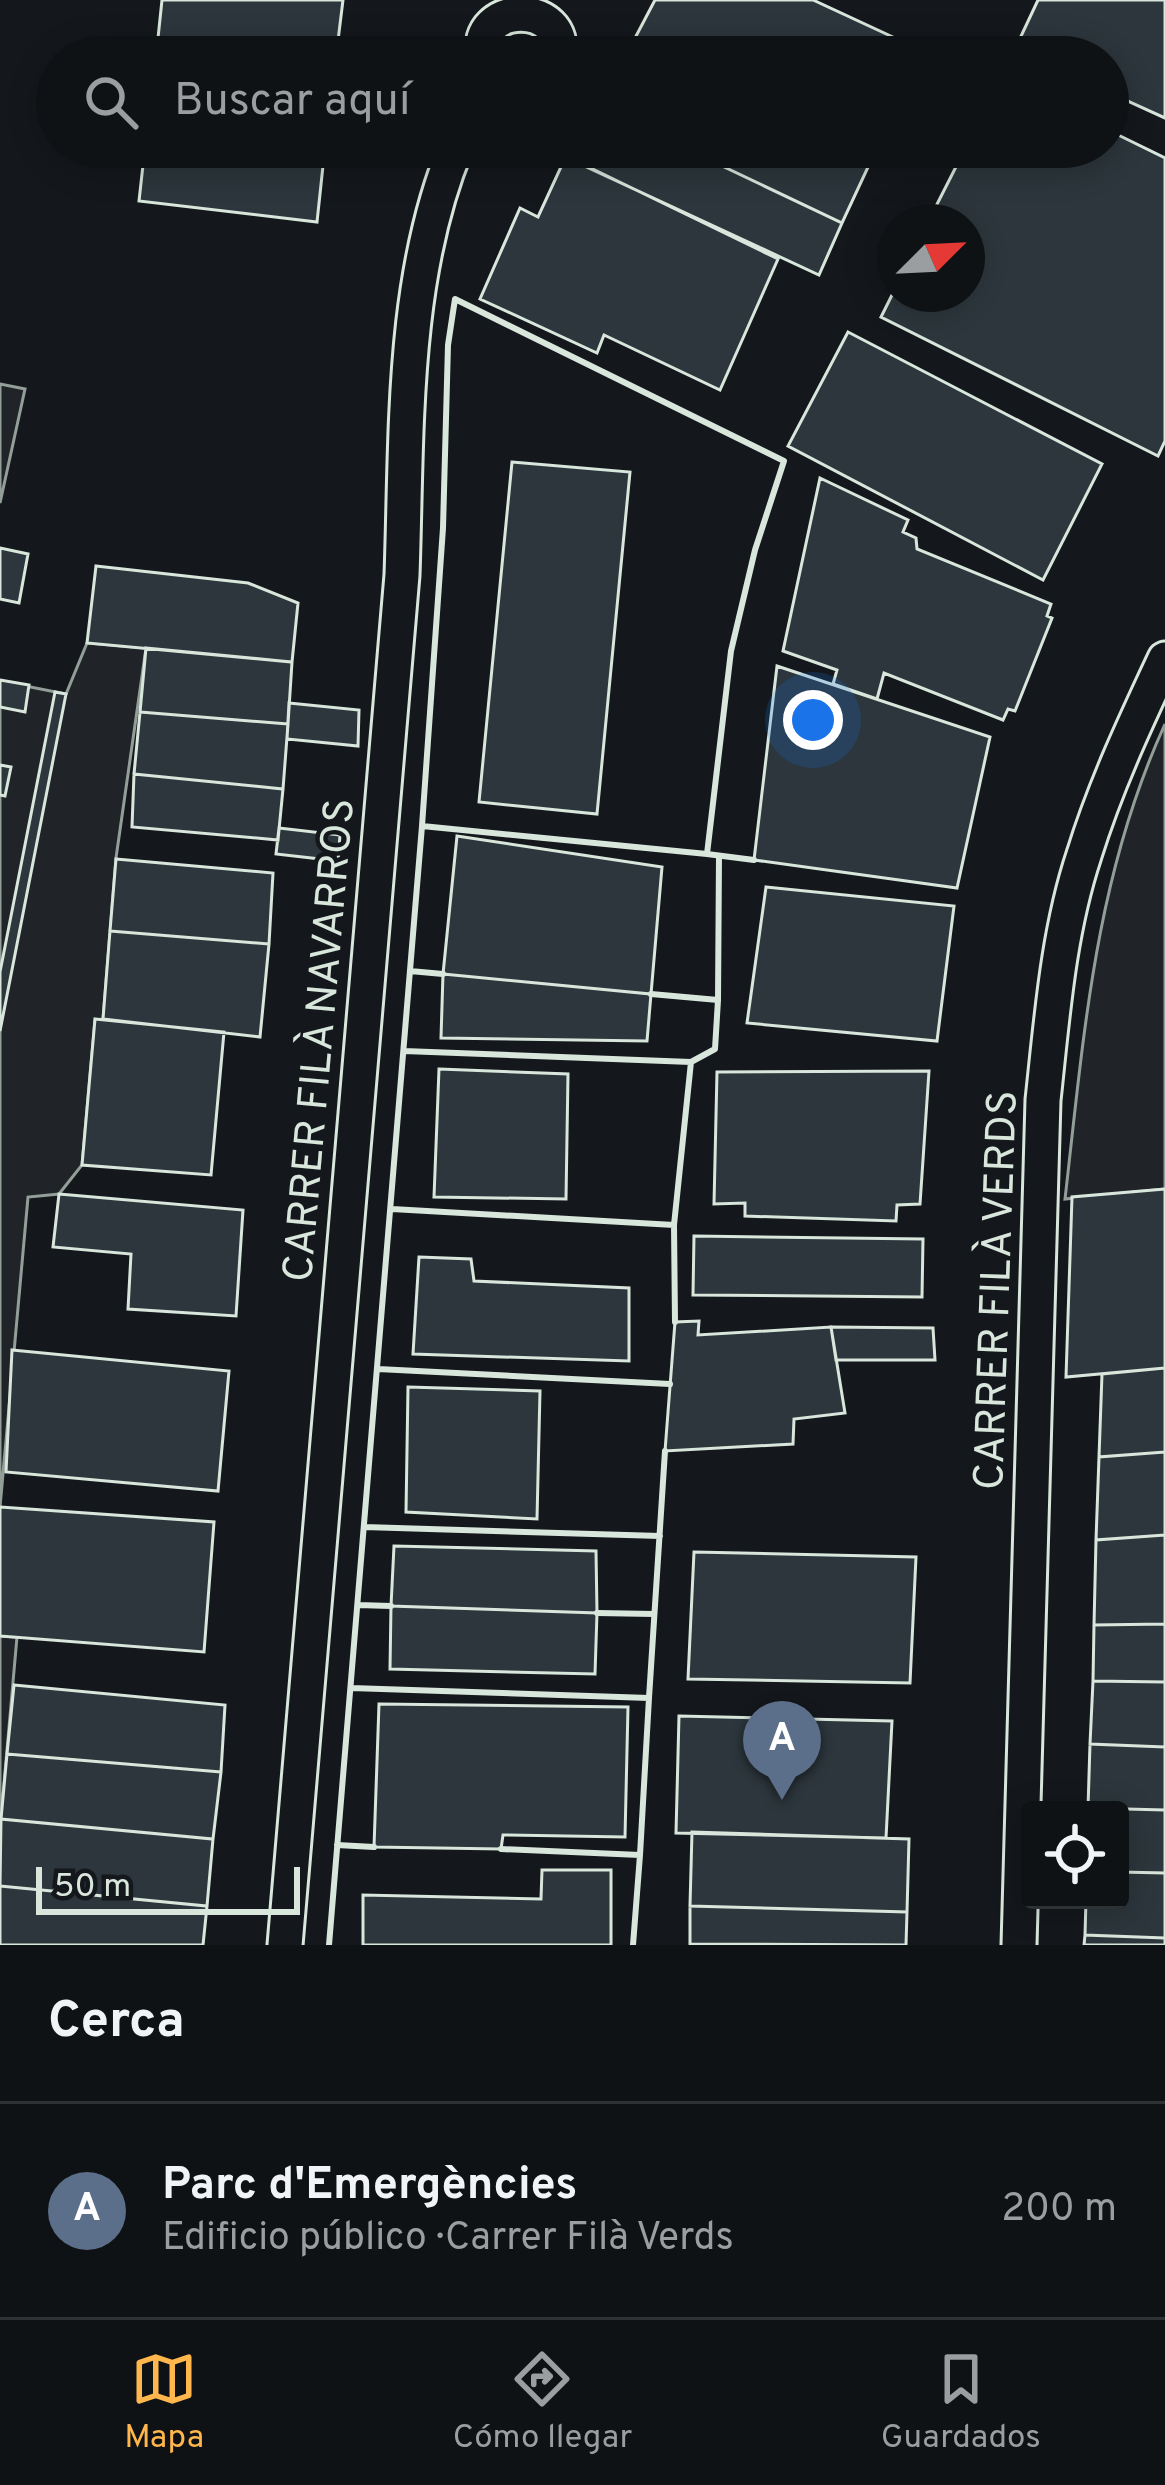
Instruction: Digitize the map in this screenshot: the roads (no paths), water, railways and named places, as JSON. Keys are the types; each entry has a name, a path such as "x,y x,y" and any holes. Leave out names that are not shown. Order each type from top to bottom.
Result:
{"street":[{"path":"485,36 485,29 503,10 557,9"},
{"name":"CARRER FILÀ NAVARROS","path":"285,1945 402,575 409,394 427,248 449,168"},
{"name":"CARRER FILÀ VERDS","path":"1019,1945 1043,1100 1054,999 1083,856 1122,751 1165,658"}],"place":[{"name":"Parc d'Emergències","path":"782,1800"}]}
